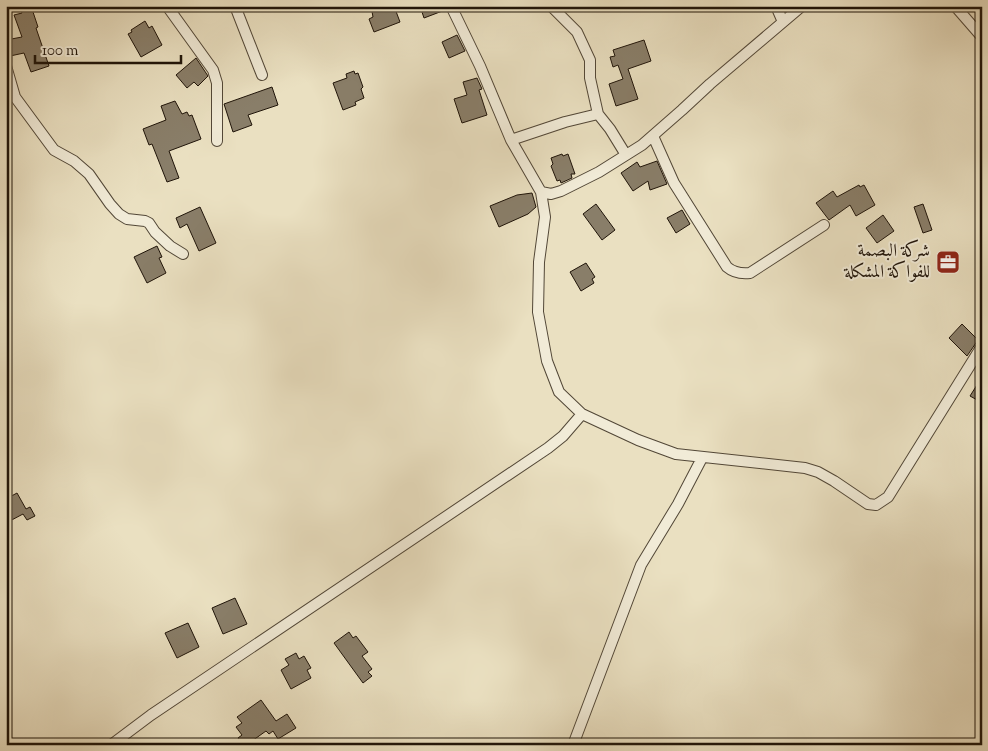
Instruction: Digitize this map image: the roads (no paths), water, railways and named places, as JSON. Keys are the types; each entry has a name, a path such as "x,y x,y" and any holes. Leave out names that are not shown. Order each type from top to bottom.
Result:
{"street":[{"path":"167,6 213,70 217,83 217,141"},
{"path":"235,6 262,75"},
{"path":"551,6 577,32 590,60 591,86 598,114 626,155"},
{"path":"776,6 783,22"},
{"path":"540,192 551,194 561,191 598,172 653,136 710,84 802,6"},
{"path":"955,6 982,37"},
{"path":"455,8 511,140 540,192 546,217 539,262 538,312 543,342 547,361 559,392 582,414 638,440 676,454 805,468 818,472 868,504 876,505 888,497 982,346"},
{"path":"6,66 15,97 54,150 74,161 89,174 110,204 120,214 127,219 149,223 155,232 170,246 183,254"},
{"path":"511,140 565,122 598,114"},
{"path":"653,136 674,183 727,267 732,271 744,274 750,273 824,225"},
{"path":"111,745 151,715 548,448 563,436 582,414"},
{"path":"573,745 640,564 678,504 702,458"}],"place":[{"name":"شركة البصمة للفواكة المشكلة","path":"948,262"}]}
